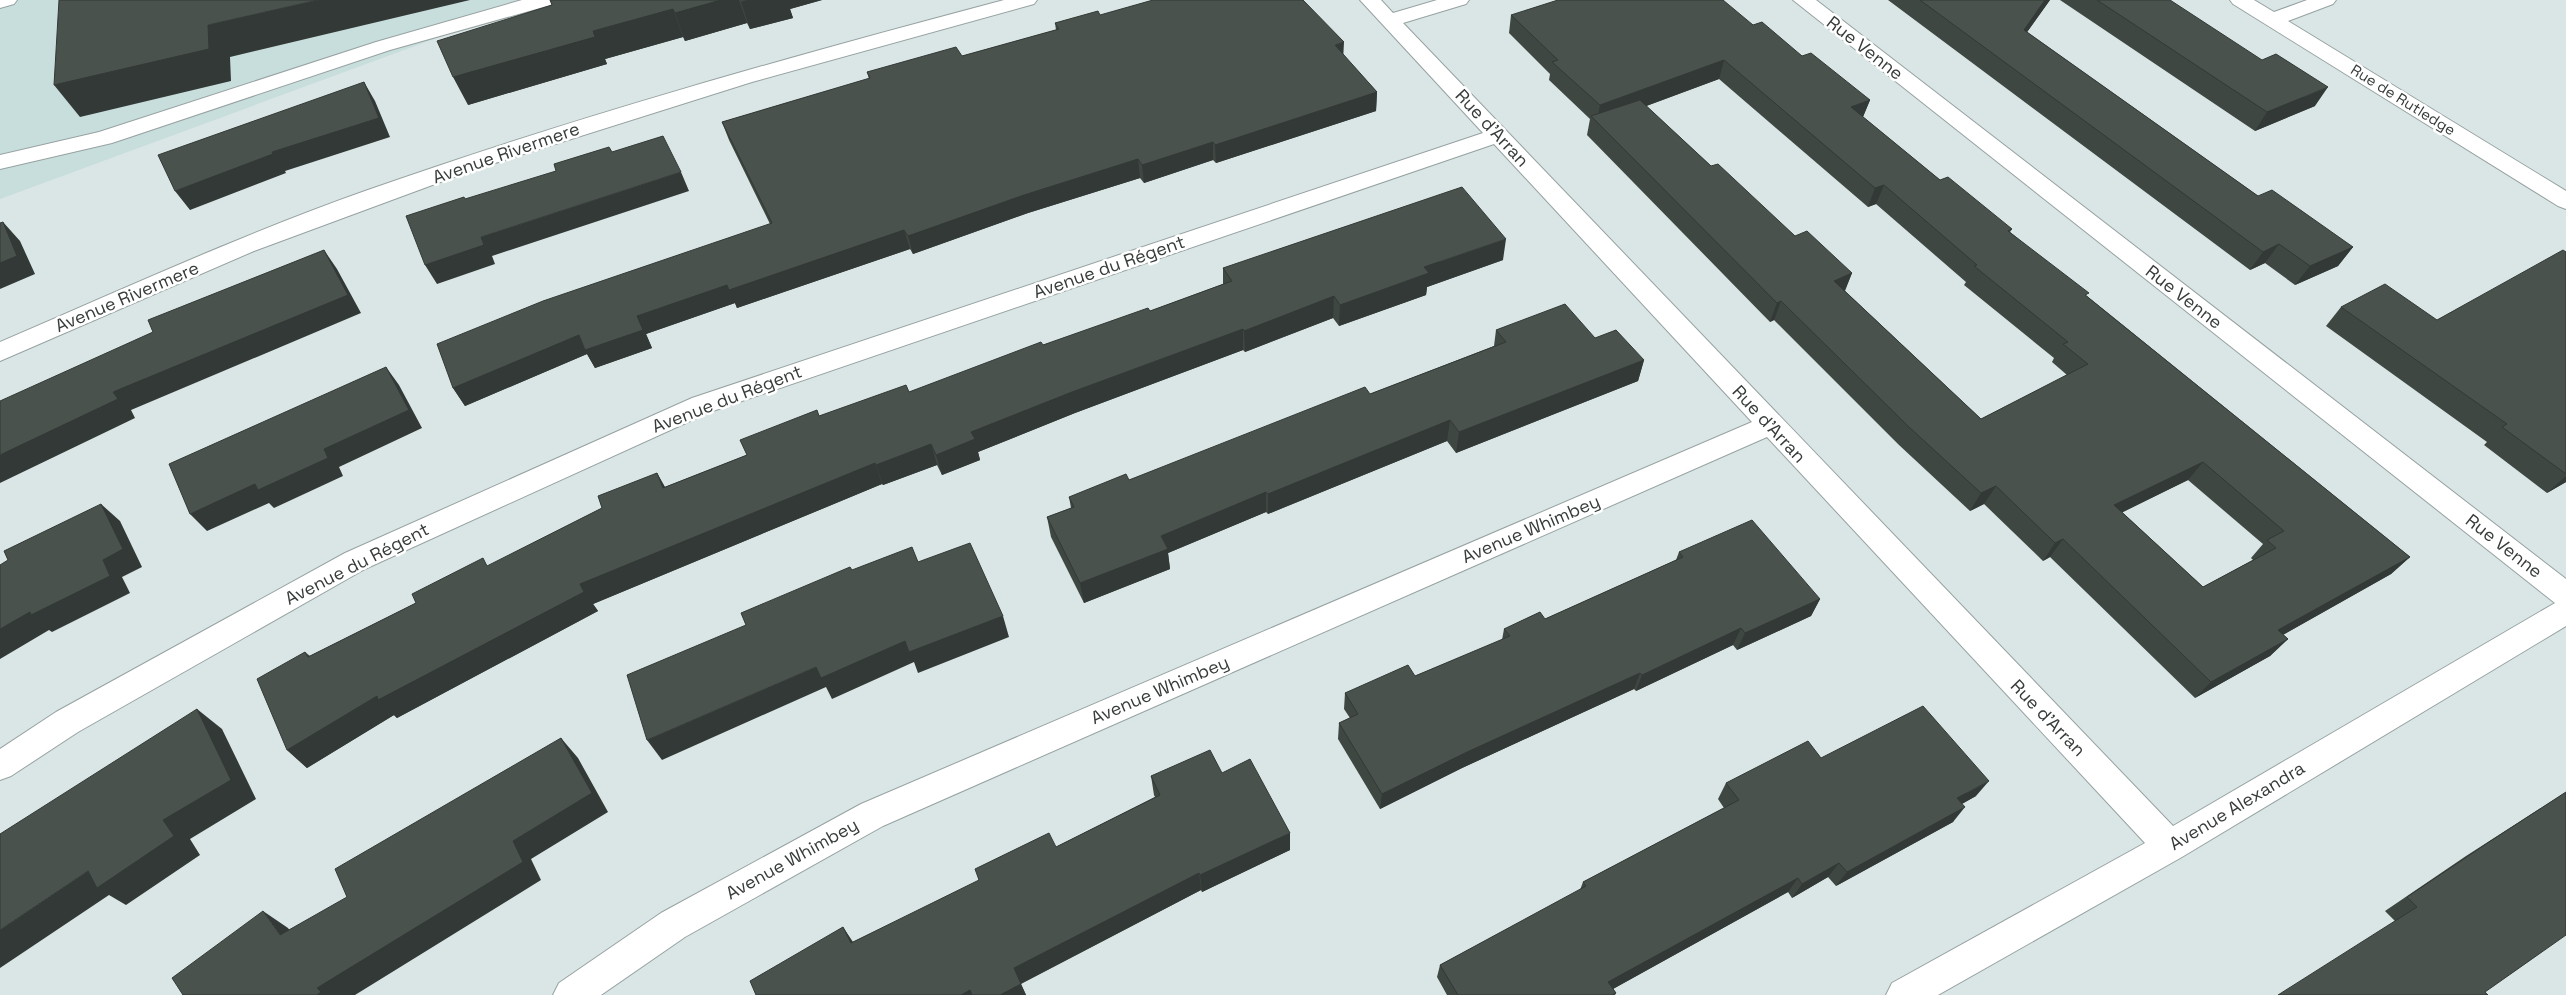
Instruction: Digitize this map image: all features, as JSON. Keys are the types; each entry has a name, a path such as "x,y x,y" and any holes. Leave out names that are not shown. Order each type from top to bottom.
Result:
{"street":[{"path":"0,2 7,0"},
{"path":"0,162 104,138 412,37 547,0"},
{"name":"Avenue Rivermere","path":"0,352 280,231 533,142 819,56 1028,0"},
{"name":"Rue d'Arran","path":"1370,0 2170,846"},
{"path":"1390,20 1459,0"},
{"name":"Rue Venne","path":"1803,0 2566,595"},
{"name":"Rue de Rutledge","path":"2240,0 2566,201"},
{"path":"2272,20 2326,0"},
{"name":"Avenue du Régent","path":"0,766 67,722 355,561 700,405 1498,135"},
{"name":"Avenue Whimbey","path":"571,995 674,925 872,814 1770,425"},
{"name":"Avenue Alexandra","path":"1904,995 2170,846 2566,611"}],"shaded area":[{"path":"0,0 567,0 491,18 0,199"}],"building":[{"path":"59,0 318,0 208,25 209,49 54,85"},
{"path":"550,0 721,0 675,13 673,9 593,31 595,37 453,77 437,41 552,5"},
{"path":"1153,0 1303,0 1344,42 1335,45 1377,92 1215,145 1213,142 1142,165 1138,159 1024,195 908,236 904,230 729,290 727,285 637,316 643,330 585,350 579,335 453,388 437,344 543,301 772,223 722,122 870,78 867,72 956,47 962,56 1059,29 1055,23 1098,11 1100,15"},
{"path":"1558,0 1723,0 1753,25 1762,22 1802,56 1811,53 1870,100 1851,107 1940,180 1948,177 2012,229 2008,231 2089,293 2085,295 2410,557 2278,630 2288,639 2211,682 2063,539 2055,543 1996,486 1981,493 1909,427 1781,301 1777,303 1591,116 1640,100 1711,166 1718,164 1795,236 1807,231 1852,273 1834,281 1981,419 2088,364 2063,344 2068,342 1974,266 1977,265 1884,185 1875,188 1724,60 1600,105 1552,62 1558,60 1511,15","holes":["2203,462 2284,531 2267,540 2276,548 2203,587 2114,505"]},
{"path":"1920,0 2045,0 2024,30 2258,196 2272,190 2353,247 2310,266 2279,244 2263,252"},
{"path":"2097,0 2170,0 2262,60 2276,54 2328,87 2267,112"},
{"path":"364,82 379,118 272,152 273,154 175,191 158,155"},
{"path":"663,136 681,172 481,237 484,245 425,265 406,216 464,197 465,199 556,171 554,164 609,147 612,152"},
{"path":"1462,187 1506,239 1424,267 1429,273 1340,305 1334,296 1244,331 1243,329 1072,392 971,432 975,439 936,455 931,444 876,465 875,463 580,584 584,592 378,700 377,696 287,750 257,679 305,652 308,657 416,603 412,594 483,558 487,566 602,508 598,496 657,473 663,488 747,455 740,440 817,410 819,416 906,385 909,392 1041,342 1043,345 1148,308 1150,311 1232,281 1223,268"},
{"path":"3,222 17,256 0,263 0,223"},
{"path":"324,250 348,295 113,392 118,399 0,455 0,401 153,332 148,320"},
{"path":"2563,250 2566,252 2566,474 2502,427 2507,424 2341,307 2385,284 2437,320"},
{"path":"1565,304 1595,338 1616,330 1644,360 1459,432 1450,420 1268,494 1266,492 1161,536 1168,549 1080,583 1047,517 1074,507 1069,497 1126,474 1129,480 1365,387 1370,394 1506,342 1496,330"},
{"path":"386,367 409,410 324,449 328,458 258,490 255,484 190,514 169,464"},
{"path":"101,504 123,549 103,560 110,576 31,615 30,612 0,629 0,565 8,560 4,551"},
{"path":"1752,520 1820,599 1745,633 1741,628 1642,675 1640,673 1465,753 1382,794 1339,723 1358,714 1345,693 1408,665 1415,676 1510,636 1504,629 1540,612 1545,619 1683,557 1679,552"},
{"path":"970,543 1003,616 909,652 905,641 821,678 816,667 647,740 627,675 746,625 741,613 850,567 852,570 912,547 918,562"},
{"path":"1923,706 1989,781 1957,798 1965,807 1847,872 1839,863 1802,884 1798,878 1608,982 1616,993 1612,995 1458,995 1440,965 1586,886 1583,882 1739,800 1726,783 1808,741 1821,758"},
{"path":"197,709 231,780 163,820 174,836 97,888 88,871 0,930 0,834"},
{"path":"561,738 592,793 513,841 523,862 317,988 321,992 317,995 183,995 172,978 263,911 280,935 347,897 335,869"},
{"path":"1210,750 1222,773 1250,759 1290,833 1200,875 1199,873 1014,968 1021,984 1000,995 972,995 970,990 961,995 756,995 750,981 843,927 851,943 979,880 975,869 1049,833 1056,847 1160,795 1151,776"},
{"path":"2566,792 2566,935 2485,992 2488,995 2278,995 2417,907 2407,897"}]}
